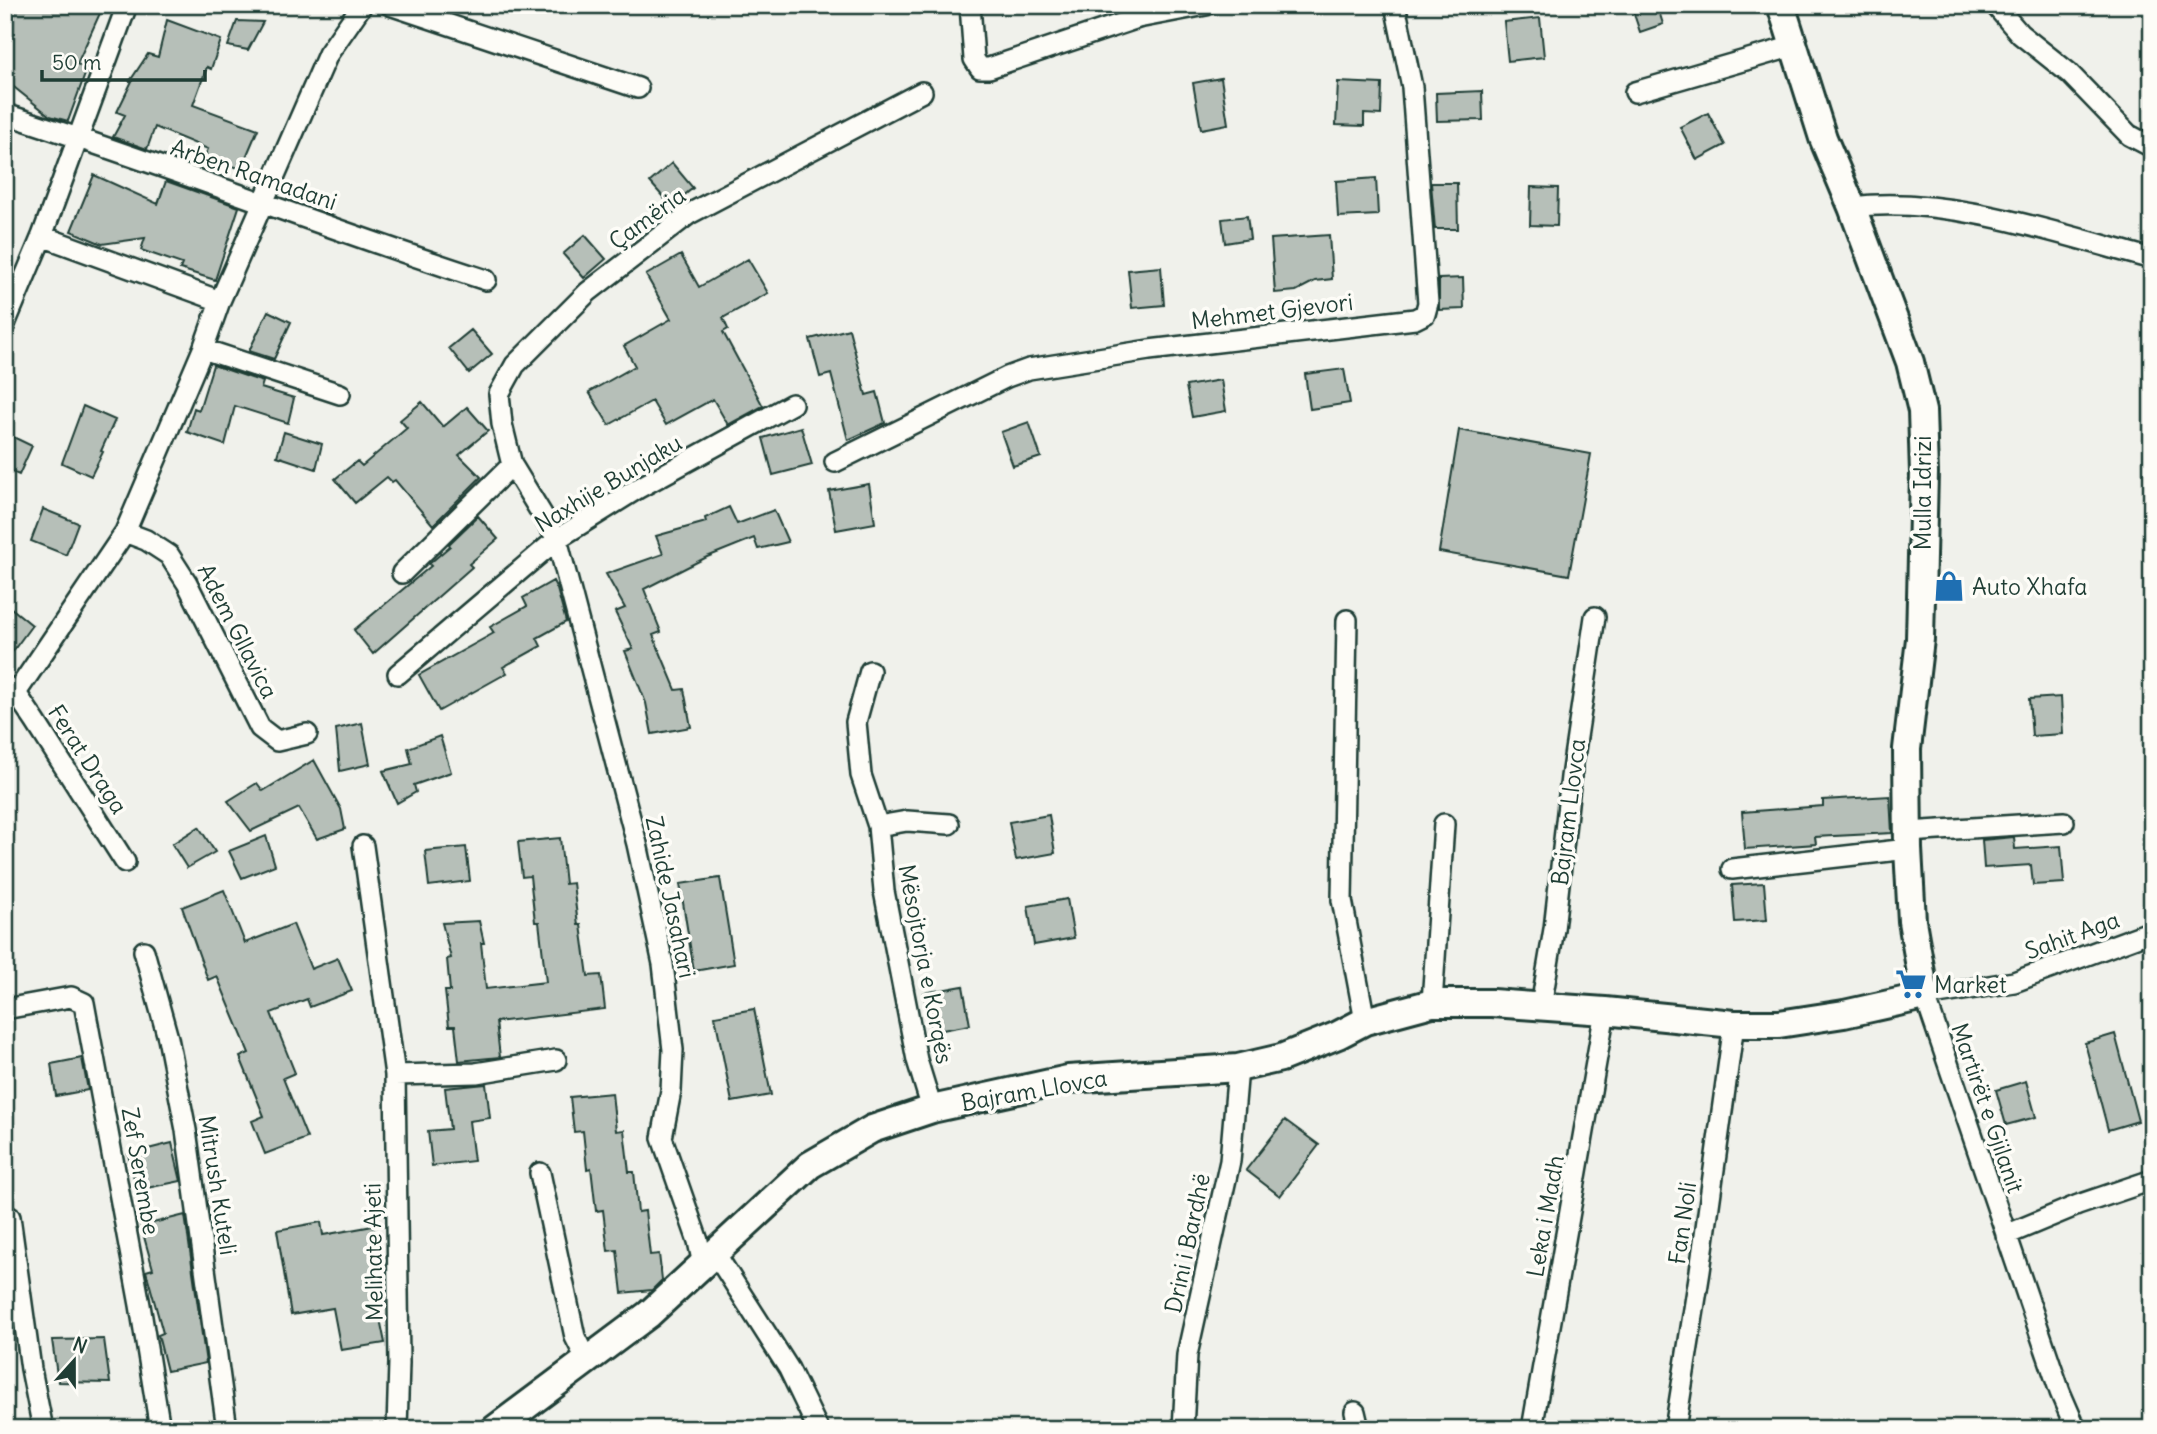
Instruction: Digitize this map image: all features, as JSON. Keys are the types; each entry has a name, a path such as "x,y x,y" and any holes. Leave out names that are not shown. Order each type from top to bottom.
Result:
{"street":[{"path":"5,324 42,236 127,5"},
{"path":"11,690 125,532 220,301 328,54 362,5"},
{"path":"390,5 638,88"},
{"path":"970,5 974,59 980,68 989,68 1138,19 1206,5"},
{"name":"Mehmet Gjevori","path":"835,462 1007,377 1029,369 1149,350 1415,319 1424,314 1428,303 1412,86 1395,5"},
{"name":"Mulla Idrizi","path":"1781,5 1823,138 1910,362 1922,411 1924,473 1920,639 1908,749 1908,841 1912,922 1924,996"},
{"path":"1995,5 2020,34 2069,73 2129,135 2152,147"},
{"path":"1635,92 1794,46"},
{"name":"Çamëria","path":"557,539 512,465 502,424 499,394 514,365 588,292 689,214 922,92"},
{"name":"Arben Ramadani","path":"5,114 264,202 385,248 486,280"},
{"path":"1852,207 1881,204 1973,213 2074,236 2152,259"},
{"path":"42,236 220,301"},
{"path":"202,349 340,394"},
{"name":"Naxhije Bunjaku","path":"398,674 557,539 637,489 792,404"},
{"path":"402,573 512,465"},
{"name":"Adem Gllavica","path":"125,532 146,540 169,555 187,583 260,728 277,741 307,734"},
{"name":"Zahide Jasahari","path":"557,539 637,844 663,964 673,1050 671,1091 662,1138 698,1241 709,1259"},
{"name":"Bajram Llovca","path":"1541,1006 1554,929 1571,777 1595,617"},
{"path":"1347,620 1342,900 1365,1021"},
{"name":"Mësojtorja e Korqës","path":"870,671 856,722 860,775 877,826 886,904 918,1060 932,1109"},
{"name":"Ferat Draga","path":"11,690 125,862"},
{"path":"877,826 907,821 949,824"},
{"path":"1732,869 1908,841 2064,822"},
{"path":"1432,1003 1444,824"},
{"name":"Melihate Ajeti","path":"363,846 395,1075 399,1363 397,1429"},
{"name":"Sahit Aga","path":"1924,996 2014,982 2152,931"},
{"name":"Mitrush Kuteli","path":"144,951 168,1038 186,1130 227,1429"},
{"name":"Bajram Llovca","path":"495,1429 649,1314 810,1165 872,1129 932,1109 1068,1079 1238,1068 1281,1058 1365,1021 1432,1003 1492,1003 1734,1024 1779,1024 1844,1014 1924,996"},
{"name":"Martirët e Gjilanit","path":"1924,996 2060,1392 2076,1429"},
{"name":"Zef Serembe","path":"5,1009 71,997 84,1003 141,1305 160,1429"},
{"name":"Leka i Madh","path":"1532,1429 1605,1011"},
{"name":"Fan Noli","path":"1675,1429 1734,1024"},
{"path":"395,1075 476,1073 556,1060"},
{"name":"Drini i Bardhë","path":"1184,1429 1187,1355 1230,1161 1238,1068"},
{"path":"540,1173 575,1337 586,1359"},
{"path":"2006,1236 2078,1205 2152,1180"},
{"path":"10,1217 31,1370 43,1429"},
{"path":"709,1259 789,1369 818,1429"}],"building":[{"path":"5,5 78,5 101,11 77,64 87,69 68,121 50,116 5,80"},
{"path":"1631,5 1657,5 1663,24 1640,32"},
{"path":"1540,18 1544,57 1508,61 1504,22"},
{"path":"167,20 221,40 211,69 207,67 193,105 258,129 241,169 205,156 208,149 155,127 147,149 113,137 125,115 117,112 130,81 148,54 158,57"},
{"path":"237,21 263,22 248,50 228,46"},
{"path":"1221,78 1228,124 1201,129 1193,83"},
{"path":"1338,82 1382,84 1381,115 1364,114 1364,126 1336,125"},
{"path":"1482,91 1483,120 1437,121 1436,93"},
{"path":"1708,113 1725,145 1697,160 1680,127"},
{"path":"672,163 693,188 671,206 650,182"},
{"path":"94,175 158,204 166,181 239,207 215,280 180,269 182,264 141,250 145,238 102,244 71,231"},
{"path":"1376,178 1378,215 1338,217 1336,181"},
{"path":"1431,183 1457,183 1458,229 1435,229"},
{"path":"1531,187 1558,188 1557,226 1530,225"},
{"path":"1247,216 1250,239 1225,243 1222,219"},
{"path":"585,235 606,259 584,278 563,254"},
{"path":"1329,235 1332,279 1315,281 1296,291 1275,293 1271,239"},
{"path":"681,255 699,287 748,259 768,293 723,318 728,329 723,332 763,406 728,425 713,399 666,425 652,401 609,425 589,392 635,366 624,346 671,319 646,275"},
{"path":"1161,267 1164,305 1132,308 1128,270"},
{"path":"1463,278 1464,309 1439,310 1439,279"},
{"path":"268,311 291,322 274,359 249,351"},
{"path":"849,329 866,395 877,392 885,423 848,440 831,374 820,377 810,339"},
{"path":"471,330 492,354 469,373 449,348"},
{"path":"213,365 263,382 261,388 294,398 288,423 235,406 225,445 187,432 194,408 199,410"},
{"path":"1344,369 1350,403 1310,409 1305,374"},
{"path":"1221,380 1226,411 1192,417 1186,386"},
{"path":"422,402 443,427 467,407 488,431 459,455 481,477 433,525 395,480 392,482 387,477 355,503 335,479 357,461 362,466 407,428 400,420"},
{"path":"83,406 115,420 91,476 62,463"},
{"path":"1029,422 1041,457 1013,466 1001,432"},
{"path":"801,427 812,465 773,475 763,438"},
{"path":"1459,430 1591,454 1569,575 1439,552"},
{"path":"284,432 322,444 316,469 277,456"},
{"path":"5,433 32,446 19,475 5,469"},
{"path":"869,484 875,523 836,530 829,491"},
{"path":"729,507 737,524 774,510 788,542 758,549 754,538 707,557 644,589 661,632 653,635 676,690 684,689 691,727 652,734 646,703 625,651 633,649 615,612 625,608 606,574 663,554 656,536 706,522 705,518"},
{"path":"43,509 78,523 66,555 31,541"},
{"path":"478,516 498,539 469,564 472,567 373,654 354,630 431,566 429,564"},
{"path":"553,581 566,622 537,638 541,646 503,667 507,673 439,711 419,675 494,633 490,627 527,606 523,598"},
{"path":"5,603 32,625 5,662"},
{"path":"2061,697 2063,734 2032,736 2029,699"},
{"path":"362,723 370,764 340,771 336,729"},
{"path":"440,736 451,772 414,785 416,792 397,803 383,771 412,764 408,748"},
{"path":"314,760 341,809 345,829 317,839 299,808 251,831 228,801 257,783 263,791"},
{"path":"1890,796 1892,833 1815,837 1816,844 1745,849 1742,812 1823,806 1823,800"},
{"path":"1049,815 1055,853 1016,860 1009,822"},
{"path":"199,827 215,852 187,868 172,844"},
{"path":"266,836 275,865 242,878 229,851"},
{"path":"2014,837 2015,849 2061,846 2064,883 2033,885 2031,865 1984,868 1982,840"},
{"path":"560,838 565,884 573,883 588,976 601,975 605,1009 496,1022 500,1057 459,1061 455,1026 449,1026 445,991 450,991 447,959 451,958 442,923 479,921 484,943 481,943 486,989 546,982 530,876 522,877 518,842"},
{"path":"466,847 470,881 429,886 425,851"},
{"path":"720,878 734,964 694,971 680,884"},
{"path":"1764,883 1767,920 1735,922 1732,885"},
{"path":"224,890 245,943 293,924 311,969 338,958 352,991 310,1007 307,999 271,1013 295,1073 283,1078 307,1138 265,1154 252,1121 264,1116 240,1057 249,1053 217,976 208,980 182,907"},
{"path":"1067,899 1074,938 1034,945 1028,906"},
{"path":"963,986 970,1025 931,1032 924,993"},
{"path":"754,1009 771,1095 732,1102 715,1016"},
{"path":"2115,1034 2138,1121 2108,1130 2085,1043"},
{"path":"82,1058 88,1090 56,1096 51,1064"},
{"path":"2026,1081 2036,1117 2006,1125 1996,1090"},
{"path":"486,1084 490,1118 469,1121 474,1161 432,1166 428,1131 450,1129 445,1088"},
{"path":"612,1093 616,1131 624,1130 629,1172 634,1172 638,1212 645,1211 650,1255 659,1254 662,1280 652,1290 622,1293 617,1250 608,1251 603,1210 596,1211 591,1168 587,1169 583,1131 574,1132 570,1097"},
{"path":"1285,1120 1319,1145 1280,1196 1246,1170"},
{"path":"172,1143 181,1181 137,1190 128,1154"},
{"path":"185,1215 206,1363 167,1371 158,1335 163,1333 146,1271 153,1269 141,1226"},
{"path":"321,1222 323,1235 373,1226 385,1303 377,1304 385,1343 341,1350 333,1308 291,1315 277,1230"},
{"path":"104,1339 110,1383 58,1382 52,1340"}],"place":[{"name":"Auto Xhafa","path":"1949,586"},
{"name":"Market","path":"1911,984"}]}
